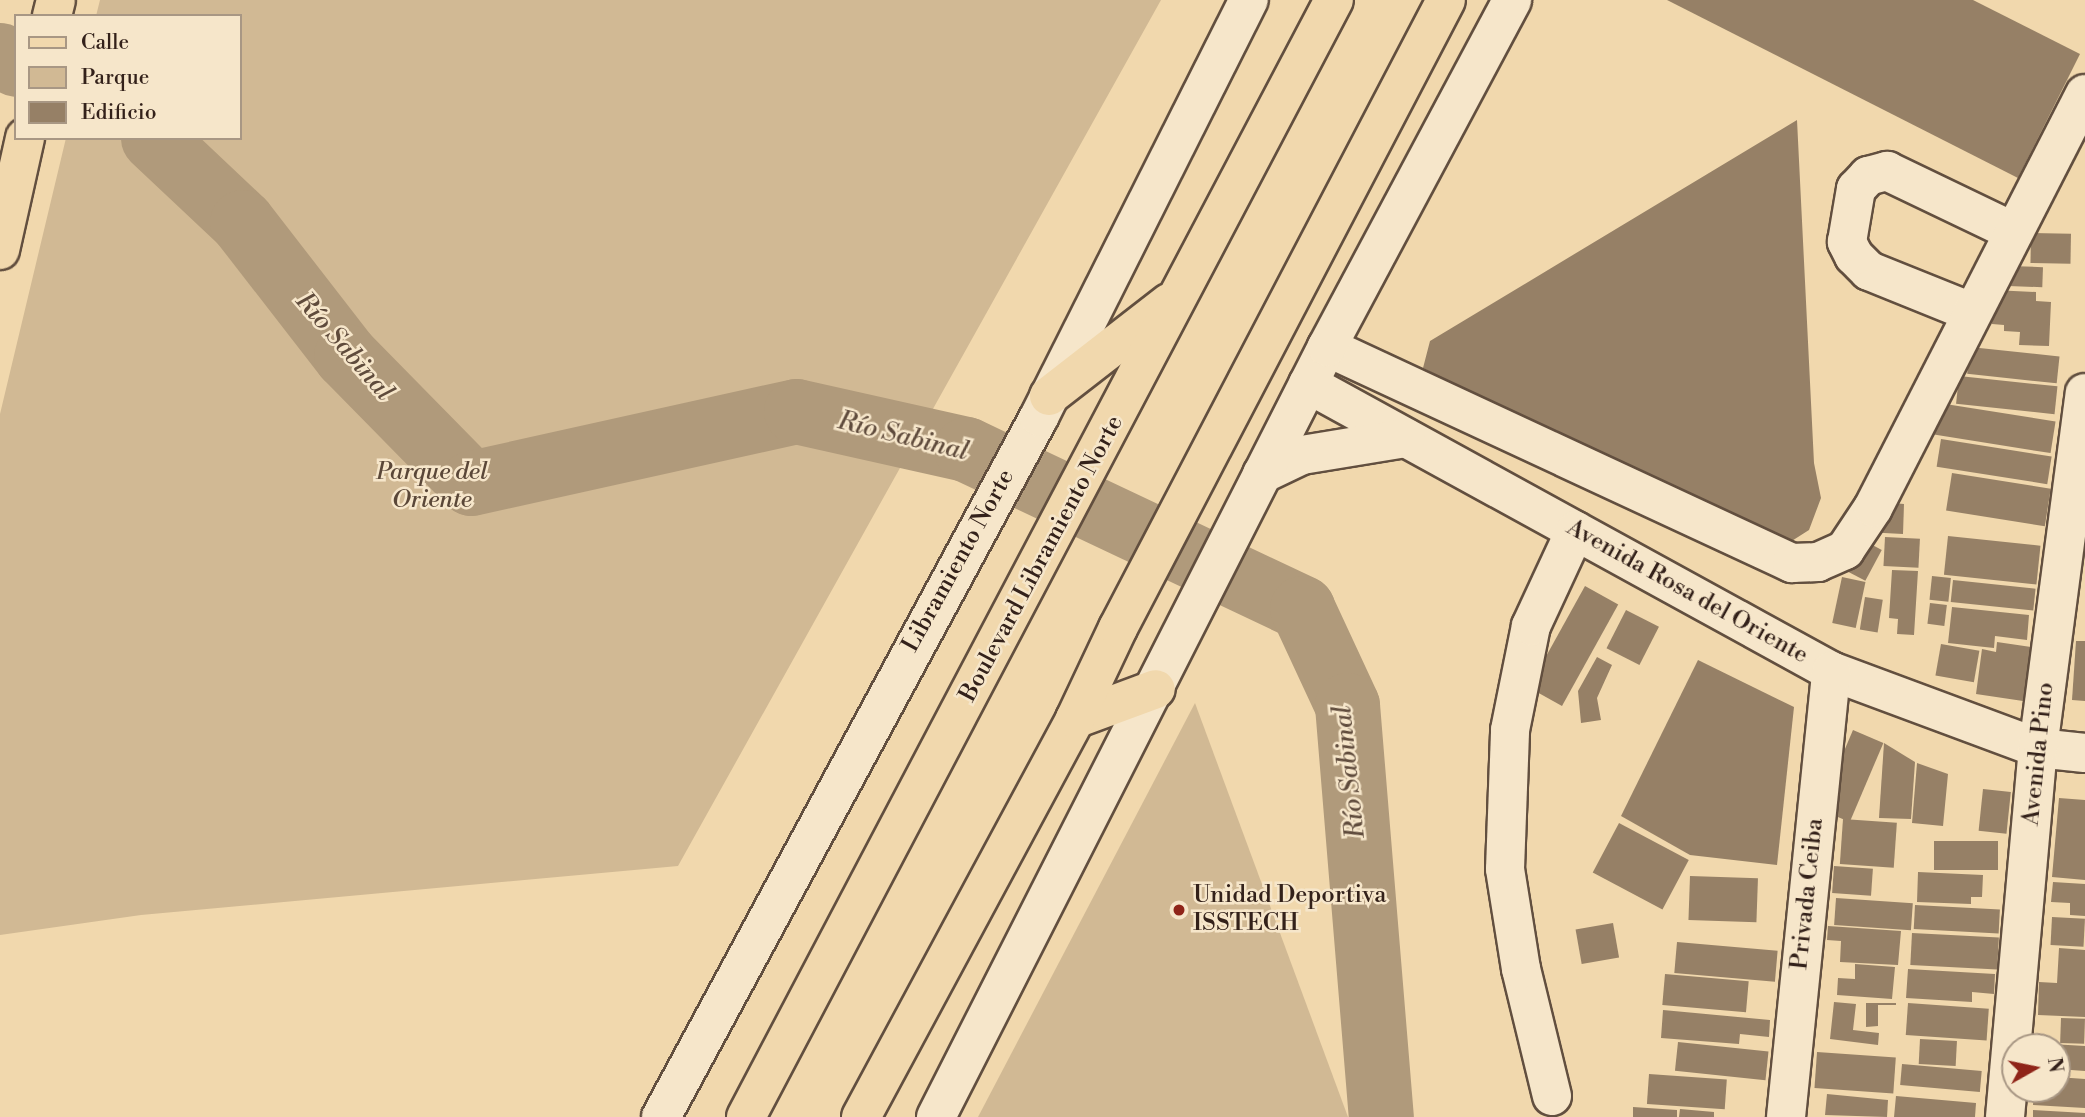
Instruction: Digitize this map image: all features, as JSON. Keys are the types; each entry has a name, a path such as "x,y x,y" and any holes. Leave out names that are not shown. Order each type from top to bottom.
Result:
{"main road":[{"name":"Boulevard Libramiento Norte","path":"746,1117 1334,0"},
{"path":"861,1117 1075,719 1118,628 1446,0"},
{"path":"0,250 25,140"},
{"path":"1044,407 1179,295"},
{"path":"1075,719 1162,676"}],"street":[{"name":"Libramiento Norte","path":"661,1117 939,595 956,572 1044,407 1249,0"},
{"path":"936,1117 1327,347 1512,0"},
{"path":"1327,347 1792,563 1818,562 1845,550 1873,508 2012,231 2085,93"},
{"path":"1971,312 1870,271 1854,256 1847,242 1856,189 1868,176 1887,171 2012,231"},
{"name":"Avenida Rosa del Oriente","path":"1308,384 1831,671 2038,748 2085,753"},
{"name":"Avenida Pino","path":"2005,1117 2038,748 2085,393"},
{"path":"1255,487 1302,455 1406,438"},
{"path":"1552,1096 1521,969 1505,869 1510,730 1531,626 1575,531"},
{"name":"Privada Ceiba","path":"1786,1117 1831,671"}],"green space":[{"name":"Parque del Oriente","path":"100,0 1161,0 678,866 141,915 0,935 0,414 66,140 242,140 242,14 96,14"},
{"name":"Unidad Deportiva ISSTECH","path":"1195,703 1348,1117 978,1117"}],"building":[{"path":"1667,0 1973,0 2080,54 2018,178"},
{"path":"1797,120 1814,463 1821,498 1809,530 1787,544 1734,530 1729,510 1711,517 1423,368 1430,341"},
{"path":"2031,233 2071,234 2070,264 2030,263"},
{"path":"2009,266 2043,267 2042,287 2008,286"},
{"path":"1993,290 2036,292 2036,301 2051,302 2049,346 2019,345 2020,332 2004,331 2004,325 1992,324"},
{"path":"1970,347 2060,356 2057,383 1967,374"},
{"path":"1959,376 2057,386 2055,414 1956,404"},
{"path":"1939,403 2056,421 2051,453 1934,435"},
{"path":"1941,439 2052,457 2047,484 1937,467"},
{"path":"1952,473 2051,489 2045,526 1946,511"},
{"path":"1881,502 1904,504 1903,534 1865,532"},
{"path":"1948,536 2040,546 2036,585 1944,575"},
{"path":"1885,537 1920,539 1918,568 1883,566"},
{"path":"1865,541 1882,550 1865,581 1849,572"},
{"path":"1892,570 1918,571 1914,635 1897,634 1898,619 1889,618"},
{"path":"1932,576 1951,578 1948,602 1929,600"},
{"path":"1842,577 1865,582 1856,628 1832,623"},
{"path":"1953,580 2036,589 2033,611 1951,602"},
{"path":"1585,586 1618,604 1562,706 1529,687"},
{"path":"1865,597 1883,600 1878,632 1860,630"},
{"path":"1930,603 1947,605 1944,626 1927,624"},
{"path":"1952,607 2029,615 2027,640 1995,636 1994,648 1948,643"},
{"path":"1626,610 1659,627 1639,665 1606,648"},
{"path":"2076,641 2085,641 2085,701 2072,700"},
{"path":"1997,642 2031,647 2023,701 1976,694 1982,649 1996,652"},
{"path":"1941,644 1979,651 1974,682 1935,676"},
{"path":"1597,657 1612,665 1597,698 1601,720 1581,723 1578,691"},
{"path":"1698,660 1794,707 1777,865 1690,855 1621,816"},
{"path":"1853,730 1883,743 1850,822 1819,809"},
{"path":"1884,743 1915,762 1911,819 1879,818"},
{"path":"1917,763 1948,774 1943,826 1912,823"},
{"path":"1983,789 2011,792 2006,834 1979,831"},
{"path":"2059,798 2085,800 2085,880 2052,877"},
{"path":"1843,819 1897,823 1894,868 1840,864"},
{"path":"1619,823 1689,860 1662,910 1593,872"},
{"path":"1934,841 1998,841 1998,870 1934,870"},
{"path":"1834,866 1873,869 1871,896 1832,893"},
{"path":"1918,872 1983,875 1982,897 1971,897 1971,904 1917,902"},
{"path":"1690,876 1758,878 1756,922 1688,920"},
{"path":"2053,882 2085,884 2085,916 2070,915 2070,903 2051,902"},
{"path":"1836,898 1913,903 1911,930 1834,925"},
{"path":"1915,905 2000,909 1999,933 1914,929"},
{"path":"2052,917 2085,919 2083,947 2051,945"},
{"path":"1613,923 1619,957 1582,964 1576,930"},
{"path":"1828,926 1901,931 1898,965 1840,962 1841,941 1827,940"},
{"path":"1912,933 1999,938 1997,970 1910,965"},
{"path":"1677,942 1778,951 1775,982 1674,973"},
{"path":"2059,948 2085,950 2085,1017 2038,1015 2039,982 2057,983"},
{"path":"1855,964 1895,967 1892,999 1837,995 1838,978 1855,979"},
{"path":"1908,969 1995,974 1994,994 1972,992 1972,1002 1906,998"},
{"path":"1665,974 1749,981 1746,1012 1662,1005"},
{"path":"1834,1002 1856,1004 1853,1030 1879,1033 1878,1045 1830,1039"},
{"path":"1866,1003 1896,1005 1878,1005 1878,1026 1866,1027"},
{"path":"1908,1003 1989,1009 1987,1041 1906,1035"},
{"path":"1663,1010 1770,1020 1769,1037 1740,1034 1739,1044 1661,1038"},
{"path":"2061,1018 2085,1019 2084,1044 2071,1043 2071,1033 2060,1033"},
{"path":"1920,1039 1957,1041 1956,1066 1919,1064"},
{"path":"1678,1042 1769,1052 1765,1080 1675,1071"},
{"path":"2071,1045 2085,1046 2085,1071 2071,1070"},
{"path":"1817,1052 1896,1058 1893,1093 1814,1088"},
{"path":"1902,1064 1982,1071 1980,1092 1900,1085"},
{"path":"1649,1074 1727,1079 1725,1109 1647,1104"},
{"path":"2071,1078 2085,1079 2085,1108 2033,1105 2071,1103"},
{"path":"1827,1094 1888,1100 1887,1117 1825,1115"},
{"path":"1896,1096 1976,1103 1975,1117 1894,1117"},
{"path":"1633,1107 1677,1110 1677,1117 1633,1117"},
{"path":"1680,1109 1714,1112 1714,1117 1679,1117"},
{"path":"2033,1110 2085,1113 2085,1117 2033,1117"}],"waterway":[{"name":"Río Sabinal","path":"0,55 14,63"},
{"name":"Río Sabinal","path":"155,140 242,222 346,356 471,483 796,411 966,449 1302,608 1347,705 1381,1117"}],"place":[{"name":"Unidad Deportiva ISSTECH","path":"1179,910"}]}
